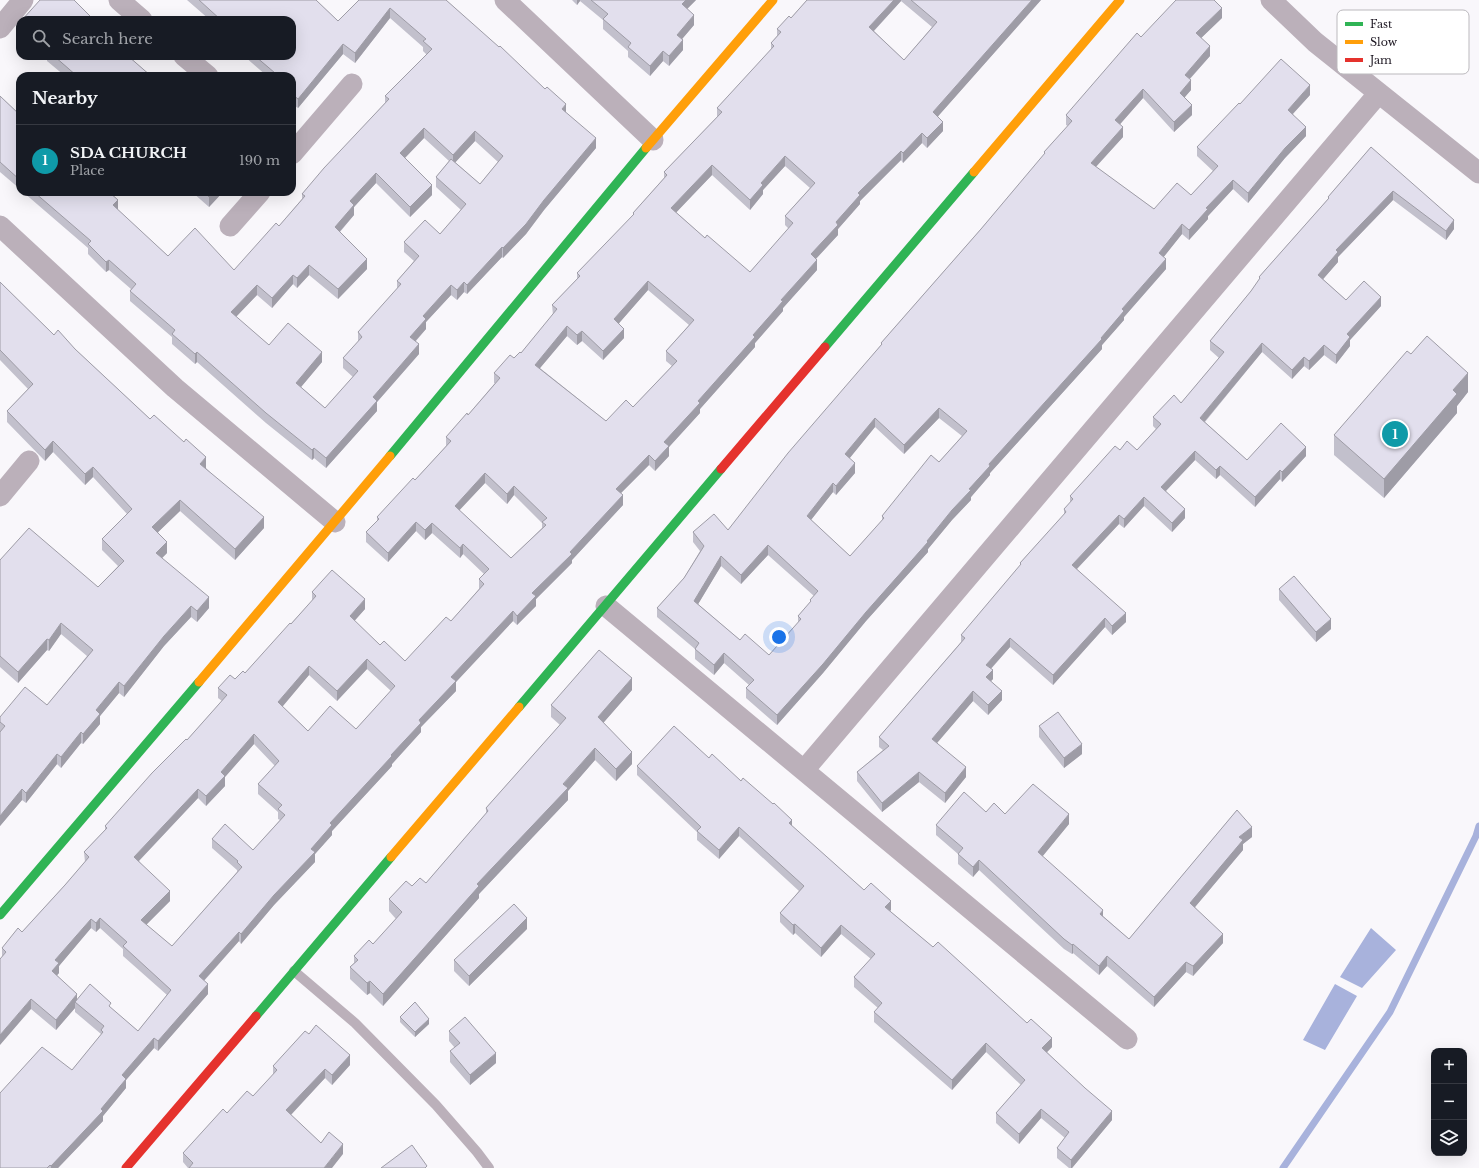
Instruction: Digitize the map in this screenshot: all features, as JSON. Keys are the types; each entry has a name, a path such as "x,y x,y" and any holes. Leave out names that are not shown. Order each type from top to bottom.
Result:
{"street":[{"path":"0,28 22,0"},
{"path":"119,0 137,16"},
{"path":"505,0 653,140"},
{"path":"0,914 335,522 653,140 773,0"},
{"path":"126,1168 606,606 1120,0"},
{"path":"1271,0 1315,42 1337,60"},
{"path":"189,60 203,72"},
{"path":"1354,74 1479,173"},
{"path":"296,148 352,84"},
{"path":"804,769 1378,94"},
{"path":"230,226 256,196"},
{"path":"0,226 174,388 335,522"},
{"path":"0,496 29,461"},
{"path":"606,606 1127,1039"}],"lane":[{"path":"294,971 361,1028 436,1105 489,1168"}],"water":[{"path":"1371,928 1396,950 1362,988 1340,977"},
{"path":"1335,984 1357,996 1325,1050 1303,1040"}],"building":[{"path":"40,0 74,0 90,16 26,16"},
{"path":"199,0 316,0 338,21 359,0 446,0 499,47 500,46 545,89 547,87 566,104 562,109 596,138 526,224 503,248 502,247 467,285 464,282 457,290 451,285 423,316 426,319 410,337 419,344 373,397 377,401 326,458 314,448 312,450 266,413 197,352 195,354 172,334 175,330 130,291 136,284 109,260 106,262 88,244 91,241 39,196 114,196 118,200 113,205 168,256 195,228 234,270 276,223 279,226 305,196 302,194 324,168 389,99 385,96 432,49 423,41 426,39 390,8 355,53 343,44 298,99 296,97 296,72 274,72 260,60 296,60 296,16 217,16","holes":["424,128 453,155 475,131 503,156 480,184 451,159 436,177 466,204 440,234 425,220 404,242 419,256 397,281 401,284 358,332 362,337 343,358 358,371 325,408 296,383 322,352 288,323 269,345 231,312 257,285 272,298 293,275 297,278 309,265 338,289 367,259 335,227 354,205 350,201 376,173 410,207 432,185 400,153"]},
{"path":"591,0 686,0 682,4 694,15 677,35 683,40 669,56 663,51 650,66 628,47 631,43 603,19 608,14"},
{"path":"807,0 894,0 869,27 904,60 937,22 911,0 1032,0 933,112 943,122 927,138 922,133 903,153 901,151 858,193 860,195 836,222 838,225 811,254 817,260 781,300 783,301 753,335 755,337 698,401 700,403 664,442 669,446 655,461 649,455 616,489 623,495 570,552 572,554 532,593 536,596 517,616 513,611 451,677 456,681 419,720 421,723 391,755 392,756 330,823 332,825 311,849 315,852 274,895 241,934 239,932 199,976 208,984 158,1041 154,1038 122,1075 126,1079 101,1109 103,1111 51,1166 50,1165 47,1168 0,1168 0,1093 42,1047 72,1070 103,1032 101,1030 104,1026 75,1002 90,984 111,1003 109,1006 138,1031 171,990 123,946 127,942 100,918 96,923 91,919 55,960 59,963 52,971 77,994 56,1020 31,999 0,1035 0,959 6,952 2,948 18,928 22,932 65,885 89,857 84,852 107,828 105,826 152,773 186,739 187,740 227,695 218,688 230,675 235,679 243,671 245,673 316,596 312,592 332,570 365,599 350,616 380,645 384,641 405,661 446,617 451,621 484,584 479,579 489,569 463,544 460,548 432,523 425,530 416,522 388,553 366,532 379,519 377,517 413,478 415,480 451,441 446,437 467,413 468,415 500,378 494,373 510,355 514,358 520,352 521,353 557,309 552,305 580,276 577,273 634,214 633,213 667,175 664,172 722,112 717,108 774,46 771,43 781,32 777,29 789,16 791,18","holes":["785,156 815,183 785,216 793,223 750,272 707,235 705,238 671,208 712,165 750,200 763,185 761,183","648,281 694,320 666,351 677,361 633,407 626,400 606,421 535,365 567,326 577,335 582,331 603,351 624,329 614,319","485,473 507,494 514,486 547,518 542,522 546,525 511,558 455,506","367,659 395,686 356,729 330,706 308,731 278,702 309,666 337,691","254,734 279,761 258,784 282,805 278,809 285,815 253,850 225,824 212,839 238,861 237,862 242,867 172,946 141,920 170,891 134,857 198,789 206,796 225,776 221,772"]},
{"path":"1176,0 1214,0 1222,8 1196,33 1210,46 1185,75 1191,80 1180,93 1192,105 1174,122 1143,89 1115,120 1123,127 1091,163 1154,209 1177,183 1191,195 1218,166 1197,147 1239,103 1240,104 1281,59 1310,85 1288,110 1306,127 1285,148 1248,193 1233,180 1206,208 1208,209 1189,230 1182,224 1159,253 1166,259 1122,309 1124,311 1101,338 1102,339 989,464 990,466 969,489 971,490 952,510 927,541 928,542 777,715 746,688 754,680 724,653 714,665 695,649 699,643 657,608 684,578 704,546 693,532 714,514 728,530 788,453 1072,121 1066,115 1137,33 1141,37","holes":["939,408 967,431 939,462 931,455 882,516 884,518 850,556 807,516 833,483 836,486 855,463 845,454 875,418 904,445","768,545 818,591 798,616 801,619 769,655 745,634 740,640 694,601 721,556 741,575"]},
{"path":"59,60 133,60 146,72 72,72"},
{"path":"0,96 16,111 16,176 0,162"},
{"path":"1371,147 1454,220 1446,231 1393,191 1336,250 1338,252 1318,275 1346,300 1364,281 1381,297 1347,334 1350,337 1336,355 1324,345 1309,361 1304,357 1292,370 1262,343 1200,418 1247,460 1281,423 1306,447 1282,472 1280,470 1255,497 1220,466 1216,470 1195,451 1161,487 1185,509 1172,523 1144,497 1124,519 1119,515 1072,565 1126,613 1112,626 1105,618 1053,675 1010,638 986,665 993,670 986,677 1002,691 988,705 973,691 932,739 966,767 945,793 919,772 882,803 857,772 889,746 879,737 965,638 961,635 1021,564 1020,563 1066,512 1064,509 1073,499 1070,496 1115,446 1120,450 1127,441 1137,450 1161,424 1153,417 1174,395 1181,403 1224,352 1210,341 1251,291 1260,278 1259,277 1329,198 1328,197"},
{"path":"0,282 54,335 58,330 75,349 150,419 154,415 184,442 186,439 206,457 200,464 264,517 235,549 180,500 152,527 167,542 156,553 209,597 197,611 191,606 164,636 124,686 119,682 96,710 100,714 83,734 81,732 61,757 57,754 26,793 22,789 0,816 0,732 5,726 0,722 0,717 25,687 47,705 93,650 61,623 49,640 47,639 18,672 0,656 0,560 29,528 98,587 124,561 102,539 132,509 93,467 85,474 53,441 45,450 7,411 33,384 0,350"},
{"path":"1427,336 1468,373 1453,390 1457,394 1384,479 1334,435 1407,351 1411,354"},
{"path":"1294,576 1331,619 1316,632 1279,589"},
{"path":"599,650 632,678 598,717 632,752 616,769 595,748 563,784 568,788 477,884 479,886 383,994 370,981 367,983 350,967 358,960 354,956 369,940 373,944 402,912 389,899 406,881 412,886 420,878 426,883 488,811 486,808 566,718 551,705"},
{"path":"1058,712 1082,744 1064,758 1039,726"},
{"path":"674,726 709,758 712,754 741,781 743,778 773,804 774,803 792,820 789,823 864,890 871,883 891,901 885,907 933,947 938,942 1027,1023 1031,1019 1052,1038 1042,1048 1112,1111 1071,1160 1057,1148 1069,1132 1041,1109 1019,1134 996,1113 1025,1080 986,1043 952,1080 874,1012 882,1003 854,977 875,954 841,925 821,948 795,924 793,925 780,913 804,886 739,827 719,850 697,831 701,827 637,766"},
{"path":"1033,784 1069,814 1038,852 1103,910 1100,914 1129,939 1237,810 1252,827 1239,837 1243,840 1190,903 1223,934 1193,966 1186,962 1154,997 1107,956 1099,966 1073,944 1072,945 1064,939 979,860 973,867 958,854 963,848 936,825 964,792 986,812 994,803 1005,814"},
{"path":"514,904 527,918 469,976 454,960"},
{"path":"415,1002 429,1019 415,1032 400,1017"},
{"path":"465,1017 496,1053 470,1075 450,1051 460,1043 449,1031"},
{"path":"316,1025 350,1055 332,1075 325,1069 286,1110 321,1143 329,1132 343,1144 324,1168 189,1168 193,1163 183,1153 223,1109 227,1113 247,1091 253,1096 277,1070 273,1066 305,1031 309,1034"},
{"path":"412,1145 427,1166 425,1168 381,1168"}],"waterway":[{"path":"1283,1168 1390,1012 1476,836 1479,826"}],"traffic: fast":[{"path":"390,456 646,148"},
{"path":"825,347 974,172"},
{"path":"519,707 721,469"},
{"path":"0,915 199,682"},
{"path":"256,1016 391,857"}],"traffic: slow":[{"path":"646,148 773,0"},
{"path":"974,172 1120,0"},
{"path":"199,682 390,456"},
{"path":"391,857 519,707"}],"traffic: jam":[{"path":"721,469 825,347"},
{"path":"126,1168 256,1016"}],"place":[{"name":"SDA CHURCH","path":"1395,434"}]}
